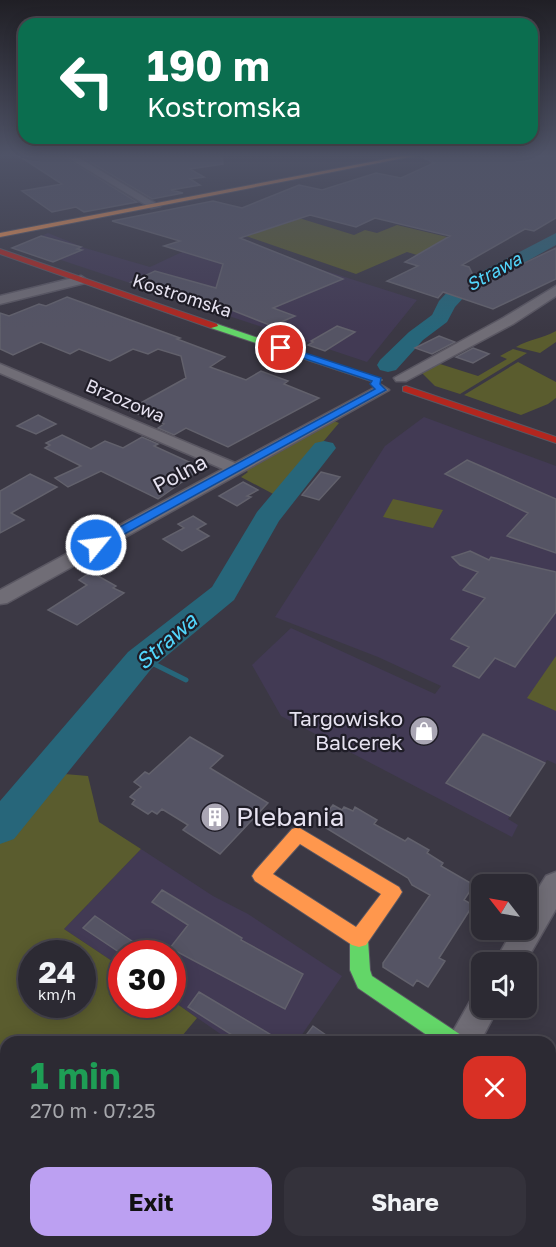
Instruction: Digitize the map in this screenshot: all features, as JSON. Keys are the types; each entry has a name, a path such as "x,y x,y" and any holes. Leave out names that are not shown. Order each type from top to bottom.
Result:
{"street":[{"path":"0,237 114,214"},
{"name":"Kostromska","path":"4,250 81,280 379,385"},
{"path":"0,300 81,280"},
{"path":"404,384 556,291"},
{"name":"Brzozowa","path":"0,369 236,469"},
{"path":"379,385 388,377 556,440"},
{"name":"Polna","path":"5,588 236,469 379,385"},
{"path":"359,939 261,876 298,834 393,892 359,939 360,970 365,982 445,1036"},
{"path":"516,952 554,891"},
{"path":"467,1036 477,1018"}],"shaded area":[{"path":"48,233 85,248 150,267 182,252 173,249 213,235 417,300 367,362 22,247 22,244"},
{"path":"424,417 556,466 556,764 547,760 508,819 518,825 512,837 281,716 252,665 291,628 435,694 441,686 378,657 275,617 385,446"},
{"path":"141,849 213,896 248,914 342,976 301,1036 223,1036 186,1010 186,940 108,940 108,958 96,950 96,940 80,940 64,929"}],"green space":[{"path":"299,218 354,235 365,230 377,233 397,225 464,241 427,258 407,252 356,274 246,236"},
{"path":"556,331 556,342 540,353 516,347 526,342"},
{"path":"513,349 527,353 460,394 435,386 421,372 440,364 478,376 507,359 500,356"},
{"path":"518,362 556,382 556,398 548,404 521,415 464,395"},
{"path":"334,421 339,423 277,496 241,477 248,472 245,470"},
{"path":"393,499 443,510 433,528 383,517"},
{"path":"556,656 556,711 527,698"},
{"path":"53,773 88,776 99,822 141,849 64,929 80,940 18,940 18,1018 96,1018 96,950 108,958 108,1018 186,1018 186,1010 197,1018 182,1036 0,1036 0,836"}],"building":[{"path":"146,214 556,214 556,218 534,231 525,229 462,265 469,267 478,285 556,248 556,279 493,309 443,292 438,298 387,281 418,266 405,262 450,236 375,218 356,227 310,215 240,238 343,279 273,308 295,316 272,326 191,294 182,298 164,290 131,282 155,271 216,288 223,264 164,246 180,241 112,221"},
{"path":"41,236 81,247 77,249 82,250 53,262 12,248"},
{"path":"67,297 225,357 210,367 246,380 261,371 288,381 284,384 319,398 228,447 186,428 174,435 158,428 164,424 128,410 186,378 181,356 158,349 148,354 133,349 110,361 79,349 70,354 41,342 13,355 0,349 0,313 9,316 39,304 46,306"},
{"path":"337,326 355,332 325,351 308,345 313,342 311,341"},
{"path":"439,336 455,342 432,354 415,348"},
{"path":"473,348 489,354 473,363 456,357"},
{"path":"38,415 56,424 36,434 17,426"},
{"path":"62,435 91,449 105,441 123,448 142,437 158,444 154,446 202,468 158,499 101,471 68,487 55,478 81,466 45,448 50,445 46,443"},
{"path":"467,460 556,499 556,553 507,536 528,513 445,474"},
{"path":"321,472 340,477 319,500 302,495"},
{"path":"30,474 57,487 11,513 24,520 0,533 0,491"},
{"path":"243,482 258,490 247,496 251,497 237,506 219,496"},
{"path":"193,516 206,524 197,529 209,536 182,551 163,539 184,528 178,524"},
{"path":"470,551 489,560 491,557 556,572 556,612 515,667 495,658 479,678 453,666 469,647 451,639 485,598 463,590 478,572 460,565 452,557"},
{"path":"91,572 124,593 77,625 48,610 87,585 79,580"},
{"path":"483,734 545,763 510,816 446,783"},
{"path":"190,737 223,756 210,768 268,803 220,854 183,830 188,825 162,809 157,814 152,811 148,814 132,804 135,800 130,797 141,787 134,782 145,772 149,774"},
{"path":"333,805 342,810 344,807 353,811 355,807 377,820 374,824 405,841 408,838 429,850 427,853 443,863 441,866 471,883 471,890 464,900 471,904 471,908 439,958 445,961 428,987 417,980 413,986 383,967 383,963 430,895 412,885 408,878 318,823"},
{"path":"162,890 242,938 241,940 303,974 285,1009 186,956 186,940 176,940 188,925 152,902"},
{"path":"95,916 130,940 108,940 108,945 83,928"},
{"path":"199,992 273,1036 234,1036 188,1007"},
{"path":"313,1026 327,1036 306,1036"}],"waterway":[{"name":"Strawa","path":"388,365 416,336 440,318 446,305 459,291 556,238"},
{"name":"Strawa","path":"0,828 140,660 223,593 267,518 324,448"},
{"path":"142,658 186,680"}],"traffic: fast":[{"path":"214,326 377,380"},
{"path":"361,936 359,939 360,970 365,982 445,1036"}],"traffic: slow":[{"path":"0,235 108,214"},
{"path":"359,939 261,876 298,834 393,892 361,936"}],"traffic: jam":[{"path":"0,251 214,326"},
{"path":"406,389 556,440"}],"place":[{"name":"Targowisko Balcerek","path":"424,731"},
{"name":"Plebania","path":"215,817"}],"route":[{"path":"96,545 381,390 375,384 377,380 281,348"}]}
